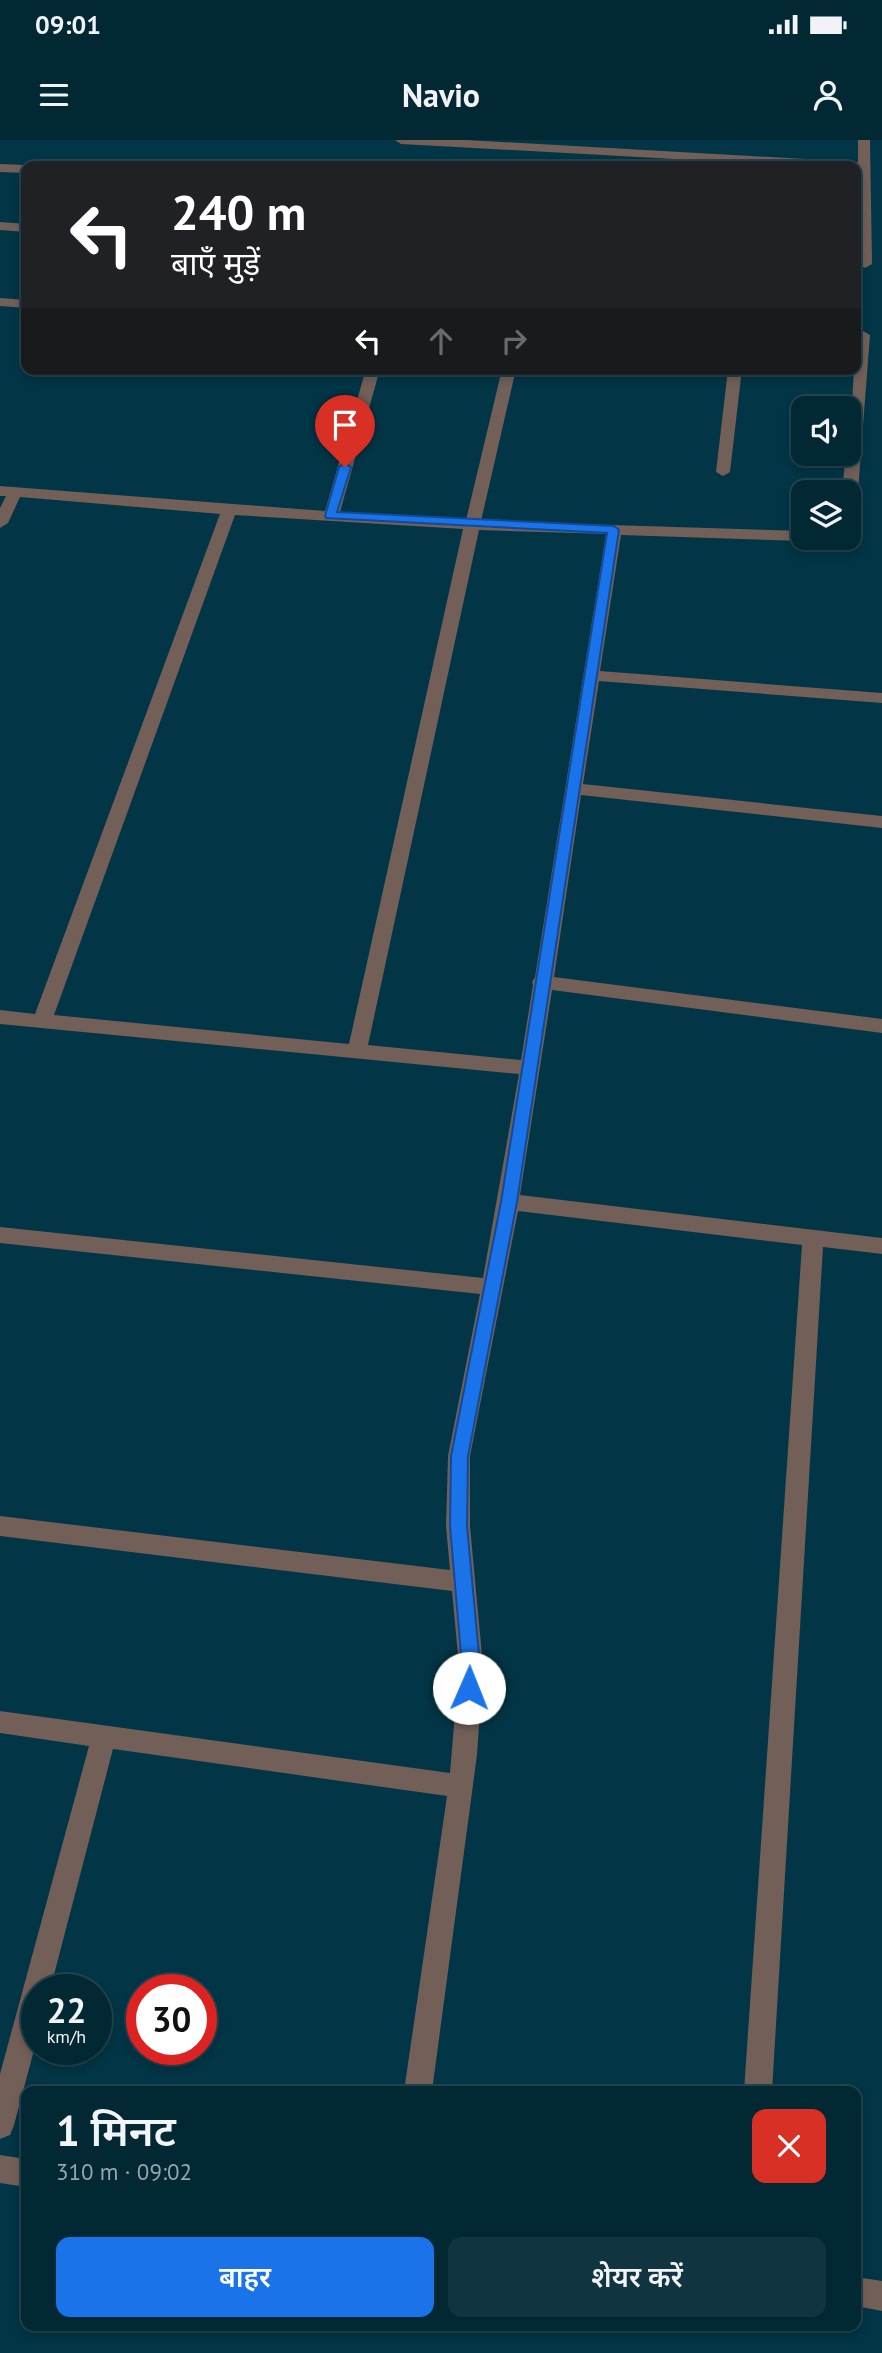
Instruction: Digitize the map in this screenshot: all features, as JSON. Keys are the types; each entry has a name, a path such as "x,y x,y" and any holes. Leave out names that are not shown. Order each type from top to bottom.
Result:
{"street":[{"path":"401,140 506,143 787,161"},
{"path":"861,244 864,140"},
{"path":"861,166 865,166"},
{"path":"0,168 21,169"},
{"path":"0,226 21,228"},
{"path":"861,264 882,266"},
{"path":"0,302 21,304"},
{"path":"861,335 882,336"},
{"path":"331,516 371,375"},
{"path":"357,1051 472,525 508,375"},
{"path":"723,472 734,375"},
{"path":"850,480 857,375"},
{"path":"0,523 8,492 229,510 472,525 791,536"},
{"path":"41,1021 229,510"},
{"path":"419,2086 460,1786 471,1666 458,1526 459,1456 509,1202 541,982 614,530"},
{"path":"590,674 882,698"},
{"path":"572,788 882,822"},
{"path":"541,982 882,1026"},
{"path":"0,1017 529,1068"},
{"path":"509,1202 882,1246"},
{"path":"0,1235 493,1287"},
{"path":"758,2086 813,1238"},
{"path":"0,1526 464,1582"},
{"path":"0,1722 460,1786"},
{"path":"0,2125 104,1737"},
{"path":"0,2169 21,2172"},
{"path":"861,2293 882,2296"}],"route":[{"path":"345,467 331,516 614,530 541,982 509,1202 459,1456 458,1526 471,1666 469,1688"}]}
